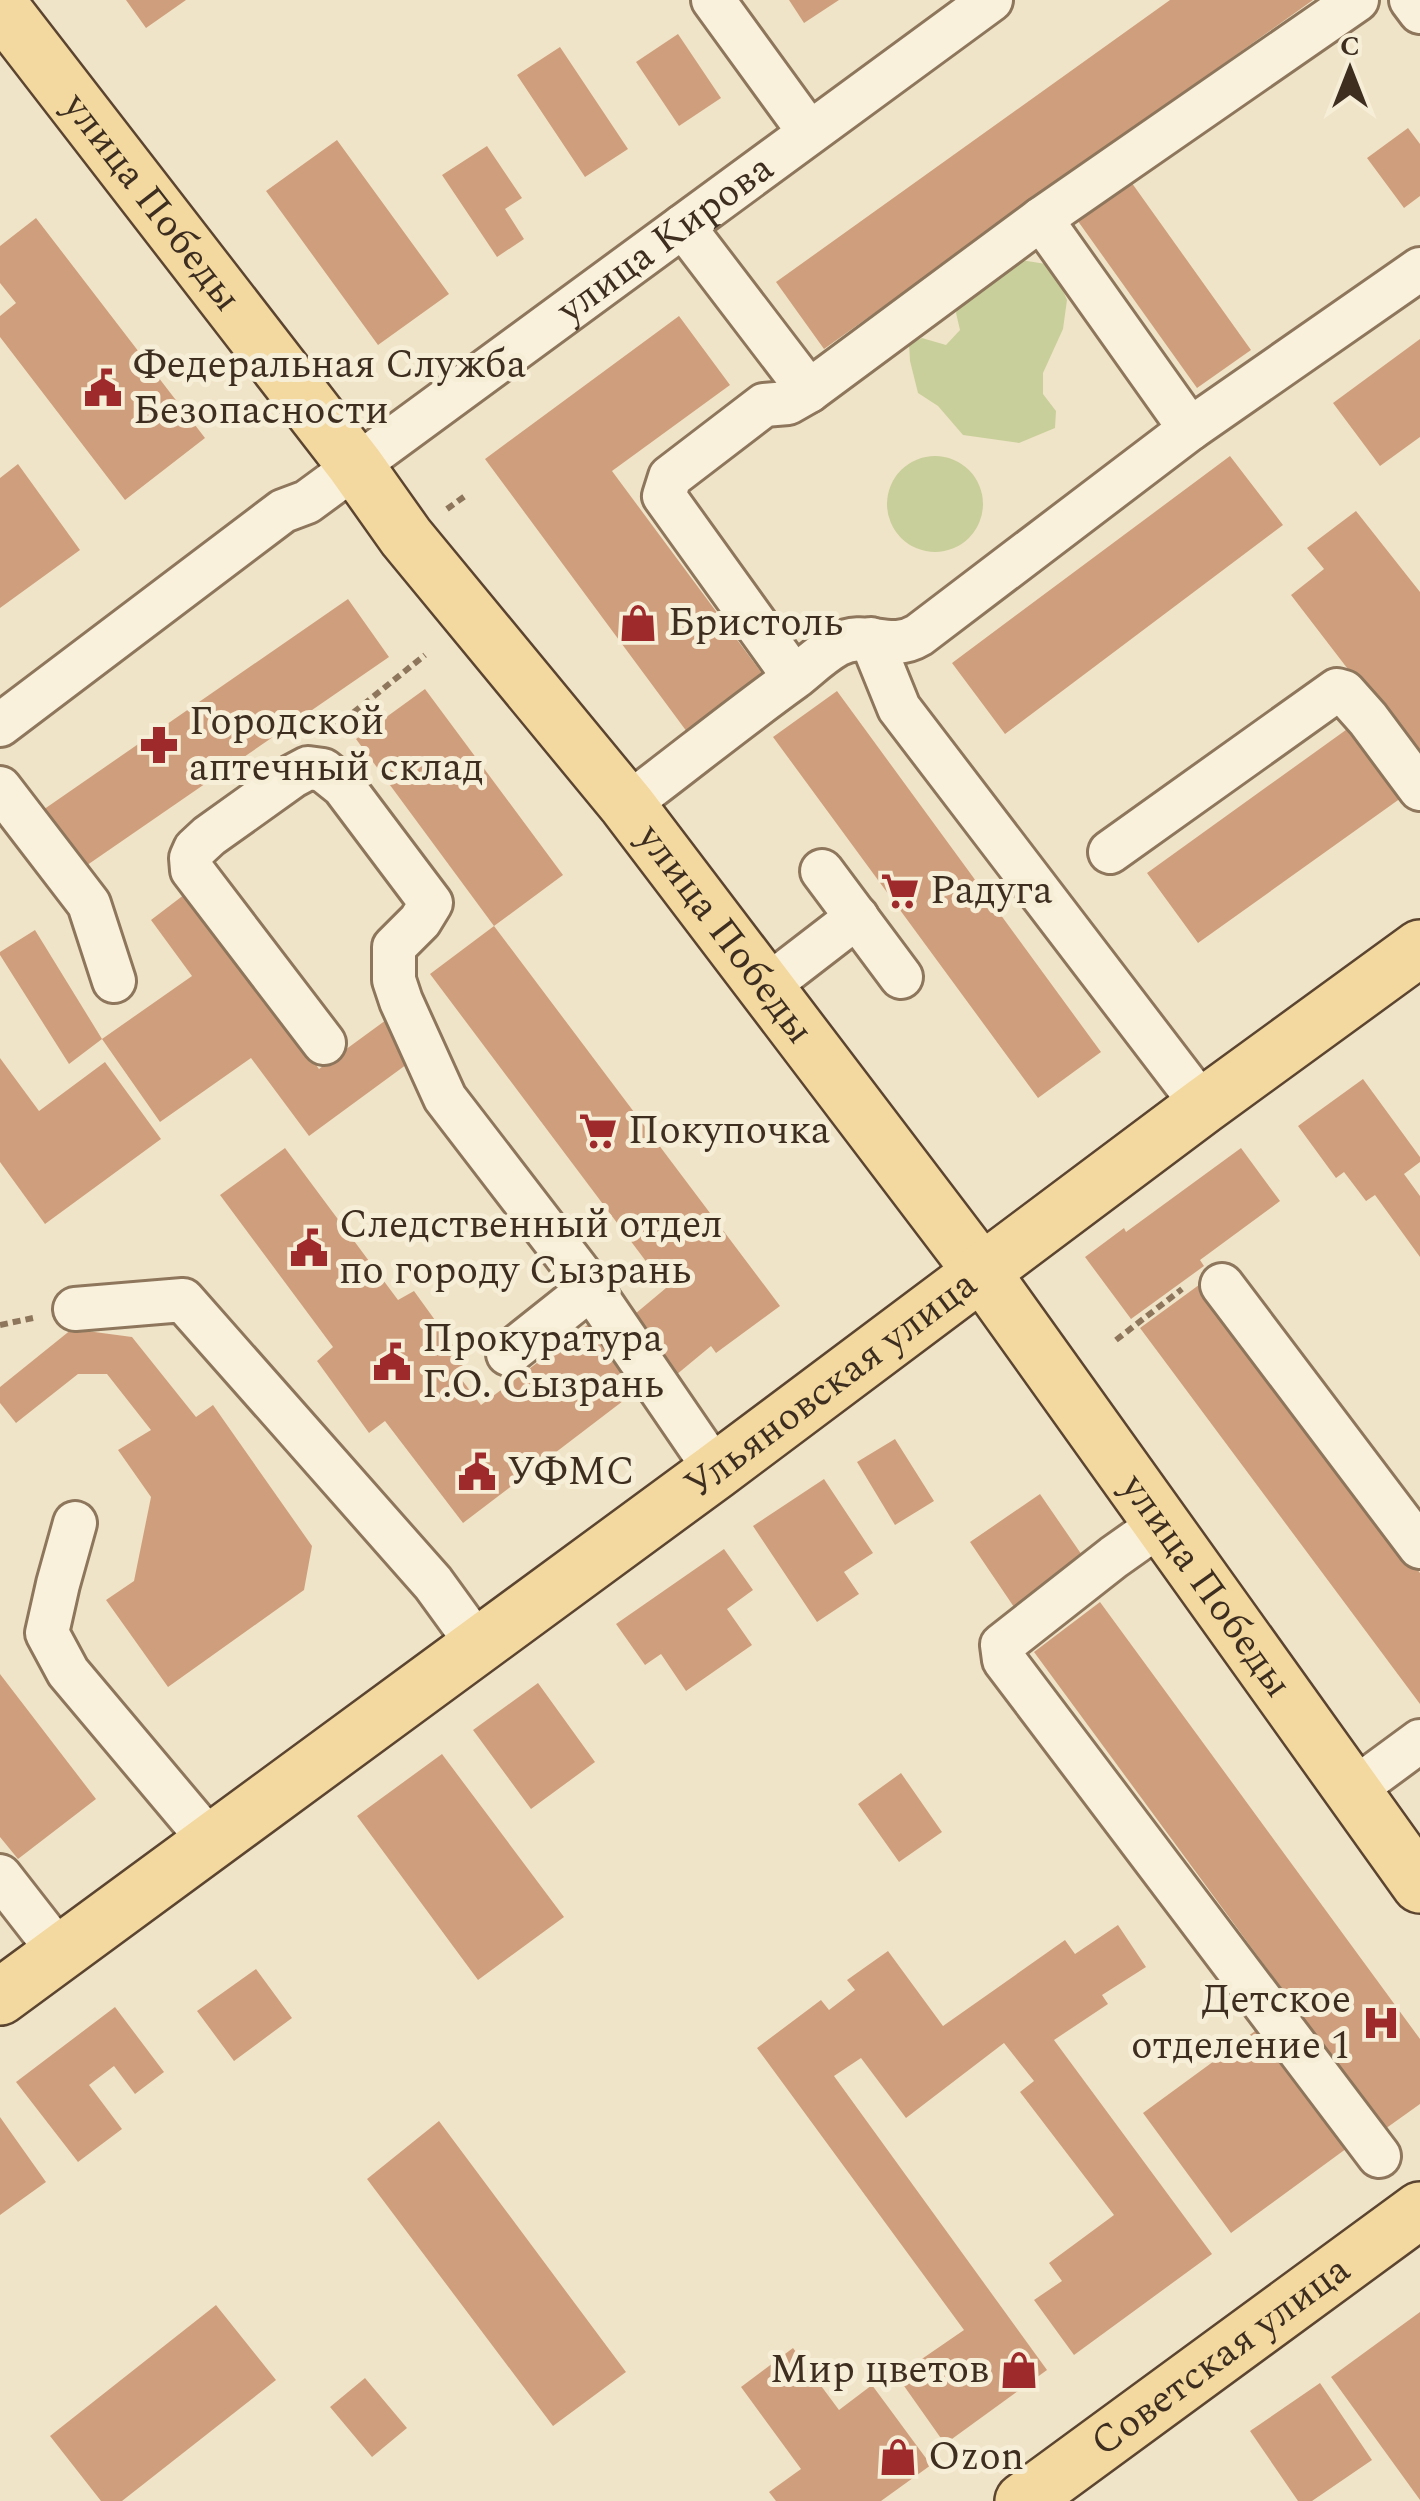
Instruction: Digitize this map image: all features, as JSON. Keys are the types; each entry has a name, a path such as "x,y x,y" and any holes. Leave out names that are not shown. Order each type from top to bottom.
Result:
{"main road":[{"name":"улица Победы","path":"0,6 406,536 627,805 981,1271 1420,1885"},
{"name":"Ульяновская улица","path":"0,1997 1420,948"},
{"name":"Советская улица","path":"1023,2501 1420,2210"}],"street":[{"path":"713,0 809,132"},
{"name":"улица Кирова","path":"0,725 282,510 307,502 991,0"},
{"path":"794,677 664,496 670,477 764,405 788,404 809,391 1041,220 1358,0"},
{"path":"1411,0 1420,12"},
{"path":"1041,220 1190,429"},
{"path":"683,226 809,391"},
{"path":"627,805 840,643 857,638 907,642 919,635 1190,429 1420,269"},
{"path":"872,640 899,708 1202,1106"},
{"path":"1110,852 1337,690 1344,692 1368,719 1420,789"},
{"path":"324,1044 192,870 191,858 208,836 308,768 324,770 342,786 430,903 420,921 394,947 394,980 400,1002 445,1098 591,1288 716,1471"},
{"path":"0,788 89,904 114,981"},
{"path":"822,871 901,977"},
{"path":"765,988 857,918"},
{"path":"1222,1284 1420,1547"},
{"path":"508,1354 591,1288"},
{"path":"74,1309 183,1300 433,1583 478,1645"},
{"path":"76,1524 47,1633 68,1672 211,1842"},
{"path":"1162,1524 1002,1645 1004,1660 1379,2156"},
{"path":"1352,1790 1420,1741"},
{"path":"0,1876 60,1953"}],"path":[{"path":"324,770 324,738 342,719 425,654"},
{"path":"1116,1340 1196,1279 1208,1276 1222,1284"}],"green space":[{"path":"1021,260 1052,265 1067,300 1063,329 1043,373 1043,394 1056,411 1055,428 1019,443 963,435 938,406 918,393 909,344 922,338 946,345 960,330 956,313 966,290"},
{"path":"935,456 953,460 969,470 979,486 983,504 979,522 969,538 953,548 935,552 917,548 901,538 891,522 887,504 891,486 901,470 917,460"}],"building":[{"path":"126,0 186,0 146,28"},
{"path":"789,0 839,0 804,23"},
{"path":"1170,0 1313,0 824,349 776,282"},
{"path":"678,34 721,98 679,126 636,62"},
{"path":"560,47 628,149 585,177 517,75"},
{"path":"1408,128 1420,144 1420,196 1404,208 1367,158"},
{"path":"337,140 449,294 378,345 266,191"},
{"path":"487,146 522,198 505,209 524,239 497,257 442,175"},
{"path":"1129,179 1251,350 1197,388 1075,217"},
{"name":"Федеральная Служба Безопасности","path":"36,218 205,438 125,500 0,337 0,316 16,303 0,283 0,246"},
{"path":"679,316 730,385 612,471 770,684 693,740 485,459"},
{"path":"1420,339 1420,437 1380,466 1333,403"},
{"path":"1230,456 1283,525 1005,734 952,663"},
{"path":"18,464 80,550 0,608 0,478"},
{"path":"1356,511 1420,592 1420,763 1291,595 1324,569 1307,548"},
{"path":"348,599 389,657 80,870 40,812"},
{"path":"425,689 563,875 494,926 356,739"},
{"path":"837,691 1101,1052 1038,1098 773,737"},
{"path":"1357,722 1408,793 1198,943 1147,873"},
{"path":"189,891 319,1069 386,1020 414,1059 309,1136 251,1058 160,1122 102,1039 192,976 151,920"},
{"name":"Покупочка","path":"494,926 780,1306 716,1353 711,1346 676,1375 629,1319 666,1288 430,974"},
{"path":"35,930 102,1039 69,1064 0,955"},
{"path":"0,1058 39,1111 105,1062 161,1139 45,1224 0,1162"},
{"path":"1363,1079 1420,1157 1420,1162 1404,1174 1420,1196 1420,1257 1375,1195 1366,1201 1344,1172 1336,1178 1298,1126"},
{"path":"285,1148 398,1300 414,1291 466,1363 455,1371 481,1405 590,1323 640,1388 463,1523 385,1421 369,1433 317,1361 333,1347 220,1195"},
{"path":"1241,1148 1280,1201 1200,1260 1204,1266 1131,1319 1085,1257"},
{"path":"1203,1282 1420,1573 1420,1704 1140,1328"},
{"path":"72,1329 132,1337 196,1417 213,1405 312,1546 304,1590 168,1687 106,1600 134,1581 151,1497 118,1450 151,1430 107,1374 78,1374 16,1423 0,1403 0,1387"},
{"path":"895,1439 934,1501 895,1525 857,1462"},
{"path":"824,1479 873,1553 844,1572 859,1594 817,1622 753,1526"},
{"path":"1040,1494 1086,1561 1016,1610 970,1542"},
{"path":"724,1549 753,1590 727,1609 752,1645 686,1691 661,1654 645,1665 616,1624"},
{"path":"1100,1602 1420,2039 1420,2104 1385,2129 1034,1652"},
{"path":"0,1674 96,1799 18,1859 0,1837"},
{"path":"538,1683 595,1762 531,1809 473,1730"},
{"path":"442,1754 564,1917 478,1980 357,1816"},
{"path":"901,1773 942,1832 899,1862 858,1804"},
{"path":"1118,1925 1146,1967 1102,1995 1108,2004 1054,2040 1212,2254 1074,2355 1034,2300 1062,2281 1049,2263 1114,2215 1020,2092 1034,2081 1004,2043 906,2118 861,2058 834,2076 1047,2370 945,2444 897,2376 964,2330 757,2048 821,2000 829,2010 855,1990 847,1980 888,1951 943,2026 1065,1940 1075,1954"},
{"path":"256,1969 292,2018 234,2061 197,2011"},
{"path":"115,2007 164,2072 135,2094 114,2066 89,2085 122,2129 78,2162 16,2082"},
{"path":"1266,2023 1354,2143 1231,2233 1143,2113"},
{"path":"0,2117 46,2182 0,2215"},
{"path":"439,2121 626,2372 553,2426 367,2179"},
{"path":"216,2305 276,2380 122,2501 101,2501 50,2436"},
{"path":"1420,2312 1420,2500 1331,2377"},
{"path":"793,2348 839,2410 872,2385 931,2465 881,2501 776,2501 769,2492 801,2469 741,2387"},
{"path":"365,2378 407,2428 372,2457 330,2407"},
{"path":"1320,2383 1372,2460 1312,2501 1298,2501 1250,2431"}],"place":[{"name":"Федеральная Служба Безопасности","path":"103,388"},
{"name":"Бристоль","path":"638,623"},
{"name":"Городской аптечный склад","path":"159,745"},
{"name":"Радуга","path":"900,891"},
{"name":"Покупочка","path":"598,1131"},
{"name":"Следственный отдел по городу Сызрань","path":"309,1248"},
{"name":"Прокуратура Г.О. Сызрань","path":"392,1362"},
{"name":"УФМС","path":"477,1472"},
{"name":"Детское отделение 1","path":"1381,2023"},
{"name":"Мир цветов","path":"1019,2370"},
{"name":"Ozon","path":"898,2457"}]}
